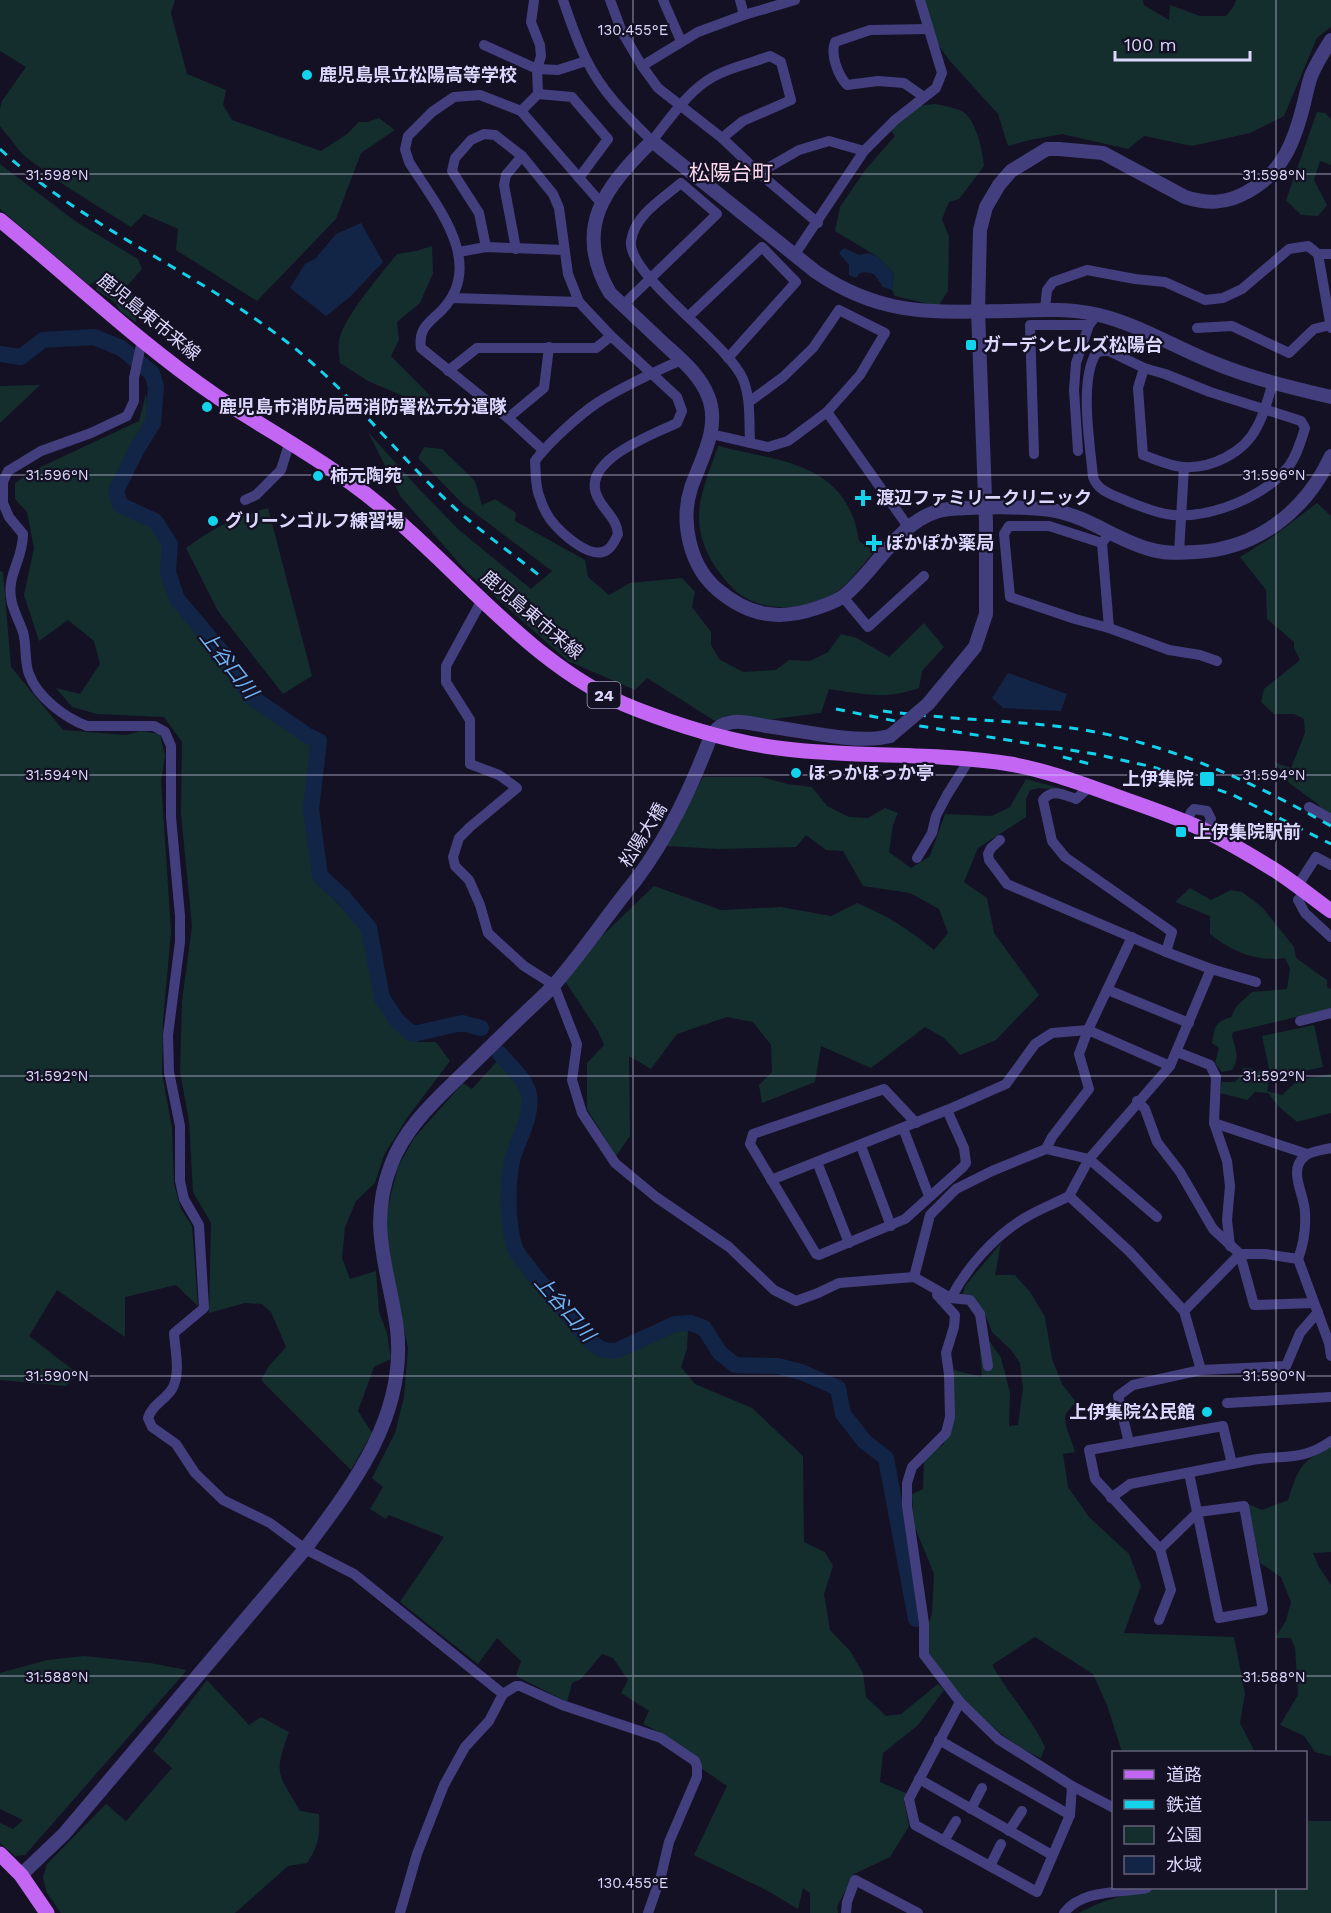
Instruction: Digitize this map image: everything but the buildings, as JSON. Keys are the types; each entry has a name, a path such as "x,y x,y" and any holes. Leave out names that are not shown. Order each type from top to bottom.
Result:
{"main road":[{"name":"鹿児島東市来線","path":"0,220 142,340 216,395 348,480 382,507 482,600 544,654 584,684 632,708 711,736 785,749 969,760 1014,765 1086,785 1187,822 1207,832 1273,869 1331,911"},
{"path":"0,1854 21,1875 47,1913"}],"street":[{"path":"563,0 586,61 619,107 652,141 834,284 870,300 906,310 923,312 1045,309 1134,327 1220,366 1331,398"},
{"path":"610,0 622,32 658,88 722,138 818,223"},
{"path":"663,0 681,41"},
{"path":"740,0 744,15"},
{"path":"642,66 698,32 795,0"},
{"path":"795,254 818,223 864,151 895,120 936,88 942,73 920,0"},
{"path":"521,111 538,94 537,69 541,56 540,45 531,22 534,2"},
{"path":"924,97 904,84 878,81 847,85 841,78 832,49 835,42 870,30 928,29"},
{"path":"711,736 721,726 733,722 745,722 860,739 890,736 928,704 975,647 986,614 986,523 978,311 980,230 986,207 999,185 1011,171 1047,149 1089,151 1103,153 1185,197 1198,201 1220,202 1240,196 1258,186 1285,158 1292,144 1311,76 1331,40"},
{"path":"484,45 537,69 558,70 586,61"},
{"path":"722,138 743,121 791,100 781,62 770,56 722,73 705,82 624,169 601,203 594,232 593,248 602,279 610,293 697,375 708,397 713,412 711,434 690,491 688,511 689,540 693,554 708,581 741,606 759,613 780,616 795,615 843,597 909,528 920,519 939,511 984,508 1057,511 1079,519 1106,538"},
{"path":"538,94 572,97 608,139 579,178"},
{"path":"543,450 508,418 421,348 419,337 425,326 452,298 458,276 459,252 454,235 409,162 405,149 408,136 432,112 454,97 480,95 521,111 601,203"},
{"path":"486,248 479,213 452,171 455,158 471,140 483,134 495,135 522,156 553,194 560,208 568,274 579,302 611,336 652,374 677,397 682,411 677,423 636,440 610,459 597,476 595,483 598,498 617,527 618,534 607,550 590,552 583,549 550,519 538,496 535,461 543,450 596,403 652,374 681,360"},
{"path":"759,173 799,150 829,141 864,151"},
{"path":"516,249 504,185 506,175 522,156"},
{"path":"623,304 649,278 717,214 681,183 640,220 632,237 632,250 649,278 689,316 728,358 742,378 749,402 750,443"},
{"path":"1045,309 1047,290 1053,282 1087,270 1165,282 1204,300 1223,298 1242,289 1289,249 1308,246 1318,254 1331,254"},
{"path":"689,316 762,247 796,282 728,358"},
{"path":"459,252 486,248 564,250"},
{"path":"1197,328 1232,326 1289,353 1314,329 1330,326 1318,254"},
{"path":"452,298 579,302"},
{"path":"711,434 768,447 788,441 827,412 860,375 885,333 839,310 813,348 783,377 749,402"},
{"path":"1078,451 1074,390 1076,363 1093,320"},
{"path":"1034,454 1030,325 1093,320"},
{"path":"448,371 477,348 596,348 611,336"},
{"path":"142,340 134,378 134,401 126,416 91,433 41,452 8,471 3,482 3,503 9,517 23,534 23,548 11,584 12,609 23,633 29,675 36,687 50,703 77,722 87,726 154,726 165,732 171,746 171,817 180,916 180,942 168,1035 169,1072 180,1126 180,1180 184,1199 199,1225 204,1308 174,1333 177,1371 173,1389 150,1411 148,1418 152,1427 176,1444 195,1473 223,1500 270,1523 305,1549 354,1574 503,1694"},
{"path":"508,418 544,388 549,347"},
{"path":"1109,351 1144,368 1264,410 1300,421 1305,428 1298,448 1290,465 1272,484 1227,508 1171,515 1141,507 1102,490 1096,485 1093,477 1088,391 1090,363 1096,353 1109,351"},
{"path":"1144,368 1138,388 1143,455 1184,467 1202,466 1220,461 1239,448 1257,428 1273,383"},
{"path":"827,412 909,528"},
{"path":"245,500 256,495 281,470 290,441"},
{"path":"1217,661 1200,655 1169,650 1109,628 1010,597 1004,534 1009,526 1049,526 1150,550 1179,553 1228,548 1274,527 1306,498 1331,456"},
{"path":"1179,553 1184,467"},
{"path":"1106,538 1109,628"},
{"path":"843,597 868,627 924,576"},
{"path":"482,600 446,666 446,682 470,720 470,764 499,775 517,788 459,838 453,857 455,866 469,880 473,888 488,933 524,966 554,985 577,1044 572,1080 582,1113 615,1163 656,1197 729,1247 774,1290 796,1300 819,1293 839,1283 914,1277 951,1298 970,1300 980,1314 988,1366"},
{"name":"松陽大橋","path":"21,1875 64,1834 305,1549 339,1504 363,1466 386,1420 398,1367 396,1329 380,1245 379,1228 385,1182 403,1139 436,1099 554,985 647,865 682,806 711,736"},
{"path":"918,858 932,834 936,816 969,760"},
{"path":"1086,785 1085,791 1076,799 1053,792 1047,794 1043,800 1052,841 1065,857 1172,932 1166,952"},
{"path":"1309,807 1331,819"},
{"path":"1000,840 988,854 989,860 1007,884 1166,952 1211,969 1256,982"},
{"path":"1331,865 1317,857 1300,882 1298,900 1305,913 1331,937"},
{"path":"1046,1149 1052,1137 1089,1089 1079,1054 1132,937"},
{"path":"951,1298 961,1279 999,1236 1024,1218 1069,1197 1089,1159 1137,1101 1170,1066 1211,969"},
{"path":"1108,990 1189,1023"},
{"path":"1300,1021 1331,1013"},
{"path":"771,1180 861,1146 1006,1084 1035,1044 1052,1033 1088,1030 1170,1066"},
{"path":"1177,1052 1210,1065 1216,1077 1214,1123 1227,1161 1230,1185 1227,1220 1230,1246"},
{"path":"916,1123 884,1089 753,1134 750,1144 816,1254 825,1254 905,1219 966,1162 964,1148 947,1110"},
{"path":"1137,1101 1145,1109 1157,1142 1180,1172 1213,1229 1240,1254 1254,1305 1316,1307"},
{"path":"1214,1123 1307,1154"},
{"path":"903,1128 929,1196"},
{"path":"861,1146 891,1226"},
{"path":"1331,1148 1307,1154 1299,1162 1296,1173 1305,1210 1304,1244 1298,1259 1329,1343 1331,1356"},
{"path":"914,1277 930,1215 956,1189 992,1171 1046,1149 1089,1159 1157,1217"},
{"path":"1319,1151 1331,1160"},
{"path":"817,1162 849,1243"},
{"path":"1069,1197 1130,1252 1184,1311 1201,1370"},
{"path":"1184,1311 1240,1254 1265,1254 1298,1259"},
{"path":"914,1277 940,1297 955,1315 946,1353 950,1417 945,1433 912,1467 907,1484 907,1506 924,1623 924,1655 960,1702 998,1739 1072,1786 1112,1807"},
{"path":"1130,1443 1118,1396 1133,1385 1201,1370 1286,1366 1300,1333 1316,1307"},
{"path":"1227,1403 1331,1397"},
{"path":"1159,1620 1171,1590 1160,1549 1095,1479 1089,1450 1223,1426 1232,1464"},
{"path":"1111,1498 1131,1484 1270,1457 1300,1457 1331,1441"},
{"path":"1160,1549 1198,1512 1244,1506 1263,1610 1219,1618 1198,1512 1190,1473"},
{"path":"400,1913 417,1854 444,1785 465,1747 489,1721 503,1694 516,1686 562,1705 661,1738 695,1761 697,1777 669,1842 661,1876 648,1913"},
{"path":"960,1702 909,1798 915,1825 1037,1892 1070,1815 1072,1786"},
{"path":"939,1740 1070,1815"},
{"path":"919,1779 1052,1856"},
{"path":"971,1809 982,1788"},
{"path":"1009,1831 1022,1811"},
{"path":"944,1841 956,1821"},
{"path":"990,1866 1001,1844"},
{"path":"846,1913 847,1902 855,1880 918,1913"},
{"path":"1065,1913 1072,1904 1091,1896 1135,1889"}],"green space":[{"path":"0,0 175,0 171,13 187,74 226,90 223,105 232,120 321,151 347,134 359,122 379,118 395,130 361,153 336,219 257,301 176,250 178,229 144,214 131,227 67,187 23,155 0,126 2,101 26,67 0,51"},
{"path":"921,0 1143,0 1144,5 1169,20 1170,5 1200,16 1226,16 1236,0 1331,0 1331,27 1317,38 1284,116 1250,133 1192,146 1144,136 1128,149 1062,134 1008,146 998,114 950,61 934,39"},
{"path":"935,104 956,109 971,120 981,146 984,166 959,199 949,202 942,219 949,237 948,291 938,306 895,296 892,290 894,274 878,257 835,231 840,207 866,169 895,136 890,129 918,106"},
{"path":"1317,112 1325,113 1331,119 1331,165 1320,161 1314,180 1327,205 1318,216 1301,215 1286,200"},
{"path":"0,164 75,221 138,259 142,269 127,286 137,300 136,322 120,311 115,302 96,290 98,280 89,285 0,209"},
{"path":"432,246 433,273 420,303 397,322 399,340 391,356 450,416 368,381 340,363 339,357 339,340 342,330 364,295 397,254"},
{"path":"40,385 0,423 0,386"},
{"path":"146,394 148,420 110,491 116,507 151,523 164,543 163,573 172,603 221,661 250,704 311,744 304,809 314,879 363,930 376,997 390,1023 418,1042 436,1042 450,1061 407,1118 384,1155 375,1183 356,1201 345,1227 342,1258 350,1279 376,1271 379,1312 387,1333 391,1359 374,1367 358,1411 372,1433 351,1470 261,1380 269,1366 286,1347 271,1312 262,1304 245,1303 209,1313 211,1223 193,1192 189,1121 180,1072 182,1001 192,926 181,814 182,742 164,717 97,714 72,707 56,688 80,694 100,664 94,641 68,620 39,641 24,595 34,548 27,512 15,499 15,483 32,471 139,421"},
{"path":"368,432 459,530 531,589 552,571 463,504 418,458 424,447 442,449 475,481 482,505 495,499 516,513 515,521 585,560 588,577 609,595 630,583 682,578 695,592 692,607 711,632 711,645 720,660 743,672 776,670 789,660 810,661 828,652 841,634 857,638 889,657 924,623 944,647 922,671 919,688 907,692 885,695 829,689 821,713 758,721 729,715 715,721 647,678 635,690 568,661 467,572 401,497"},
{"path":"718,446 787,462 826,480 841,495 852,515 859,541 874,552 853,577 835,593 807,605 772,607 741,595 716,568 706,550 700,530 701,499"},
{"path":"1317,503 1331,516 1331,816 1289,783 1283,772 1273,762 1291,768 1305,733 1304,719 1294,714 1274,714 1261,702 1264,689 1300,660 1294,648 1294,642 1267,619 1266,590 1240,557 1275,535"},
{"path":"268,508 312,676 283,694 218,611 186,548 225,524"},
{"path":"0,571 3,572 11,667 63,730 126,735 140,731 160,734 165,756 161,780 171,931 163,1021 162,1073 172,1128 174,1184 181,1209 192,1226 198,1306 176,1285 125,1297 125,1337 57,1290 29,1336 78,1374 66,1386 0,1380"},
{"path":"703,777 762,777 787,784 812,787 827,806 849,817 868,818 885,808 898,813 893,825 889,852 911,868 930,856 945,814 992,816 1010,807 1026,779 1066,790 1041,788 1030,790 1026,799 1026,817 978,848 964,882 987,898 994,933 1039,995 996,1040 960,1055 944,1038 925,1027 871,1068 821,1046 815,1082 762,1103 759,1085 772,1072 771,1045 753,1022 727,1017 677,1034 651,1069 629,1056 630,1136 616,1156 587,1109 587,1063 604,1045 598,1031 561,975 654,886 721,910 781,907 831,916 857,903 897,924 934,950 948,933 939,909 910,893 863,886 843,851 826,850 806,835 796,847 719,849 666,846"},
{"path":"1190,888 1211,900 1231,890 1242,892 1262,907 1294,947 1296,958 1327,980 1327,987 1331,989 1331,1009 1233,1032 1237,1057 1232,1070 1222,1072 1215,1063 1219,1048 1212,1043 1216,1026 1231,1017 1236,1007 1252,992 1287,989 1290,969 1285,958 1254,957 1236,951 1210,934 1210,916 1175,902"},
{"path":"1314,1025 1323,1067 1271,1078 1262,1036"},
{"path":"498,1060 524,1092 525,1108 509,1160 504,1195 506,1237 515,1259 593,1352 606,1358 625,1355 675,1329 688,1330 687,1349 681,1367 695,1384 752,1408 803,1456 804,1542 825,1552 833,1566 824,1594 830,1630 850,1651 863,1673 866,1697 886,1716 901,1714 938,1684 944,1690 918,1725 883,1753 880,1782 908,1794 904,1801 909,1826 890,1857 854,1874 837,1907 838,1913 810,1913 810,1893 803,1888 798,1909 766,1890 694,1855 727,1786 701,1768 663,1734 643,1724 649,1711 621,1693 628,1680 613,1658 602,1654 581,1679 572,1683 567,1702 516,1676 521,1661 497,1638 478,1664 400,1602 444,1537 389,1515 386,1519 370,1509 383,1487 372,1478 395,1433 404,1397 408,1348 386,1243 387,1210 398,1167 414,1138 463,1083 472,1089"},
{"path":"1243,1068 1261,1072 1269,1080 1267,1091 1282,1095 1298,1080 1331,1074 1331,1113 1297,1122 1278,1106 1268,1093 1255,1092 1247,1100 1220,1093 1222,1082 1235,1082"},
{"path":"1001,1243 995,1275 1015,1275 1030,1292 1045,1317 1052,1359 1062,1384 1076,1402 1065,1418 1075,1452 1063,1454 1068,1487 1089,1517 1129,1554 1141,1586 1124,1633 1234,1637 1245,1694 1240,1723 1254,1751 1122,1751 1107,1705 1093,1674 1035,1637 992,1665 1045,1747 1041,1758 1024,1750 1000,1733 972,1708 954,1689 928,1652 925,1635 932,1614 934,1574 914,1525 912,1494 923,1489 924,1455 943,1445 954,1422 954,1370 982,1377 979,1337 984,1333 1001,1358 1010,1393 1009,1426 1018,1425 1023,1388 1020,1363 1012,1351 992,1332 986,1316 976,1306 962,1298 965,1286"},
{"path":"1331,1446 1331,1552 1313,1553 1331,1585 1331,1756 1315,1752 1304,1736 1280,1725 1298,1695 1295,1648 1291,1638 1275,1638 1286,1621 1291,1602 1281,1577 1260,1563 1248,1504 1262,1510 1288,1500 1302,1467 1307,1461"},
{"path":"84,1656 150,1663 187,1670 25,1855 15,1856 0,1843 0,1823 13,1829 23,1820 0,1809 0,1673 47,1660"},
{"path":"207,1680 249,1725 261,1717 289,1732 281,1757 280,1773 300,1811 319,1814 318,1840 307,1863 288,1866 235,1913 61,1913 47,1893 43,1878 47,1864 106,1804 126,1821 172,1768 153,1751"},
{"path":"1307,1821 1331,1821 1331,1913 1079,1913 1131,1894 1160,1889 1307,1889"}],"water":[{"path":"361,223 383,262 350,297 326,316 290,288 305,264 316,258 336,234"},
{"path":"844,248 859,255 869,253 878,257 894,274 892,290 883,287 874,274 866,272 856,278 849,275 849,265 839,253"},
{"path":"1008,673 1067,694 1061,711 1003,708 992,698"}],"waterway":[{"name":"上谷口川","path":"0,354 21,357 43,340 94,337 121,348 152,373 156,387 153,423 116,491 120,505 155,521 170,544 168,572 177,599 224,655 250,696 308,736 319,741 311,809 320,876 343,897 369,928 382,998 398,1022 413,1034 462,1023 481,1028"},
{"name":"上谷口川","path":"500,1054 521,1078 527,1089 530,1103 524,1128 514,1153 509,1181 510,1228 519,1256 586,1337 603,1350 618,1350 675,1324 691,1323 704,1328 720,1353 735,1365 778,1366 801,1372 838,1388 843,1414 865,1442 886,1458 916,1619"}],"railway":[{"path":"0,149 67,202 213,291 283,339 330,379 458,511 540,576"},
{"path":"836,709 920,726 1095,754 1153,767 1233,795 1331,844"},
{"path":"883,711 1064,727 1134,741 1202,763 1235,777 1331,826"},
{"path":"1063,757 1094,765"}],"place":[{"name":"鹿児島県立松陽高等学校","path":"307,75"},
{"name":"ガーデンヒルズ松陽台","path":"971,345"},
{"name":"鹿児島市消防局西消防署松元分遣隊","path":"207,407"},
{"name":"柿元陶苑","path":"318,476"},
{"name":"渡辺ファミリークリニック","path":"863,498"},
{"name":"グリーンゴルフ練習場","path":"213,521"},
{"name":"ぽかぽか薬局","path":"874,543"},
{"name":"ほっかほっか亭","path":"796,773"},
{"name":"上伊集院","path":"1207,779"},
{"name":"上伊集院駅前","path":"1181,832"},
{"name":"上伊集院公民館","path":"1207,1412"}],"district":[{"name":"松陽台町","path":"731,173"}]}
